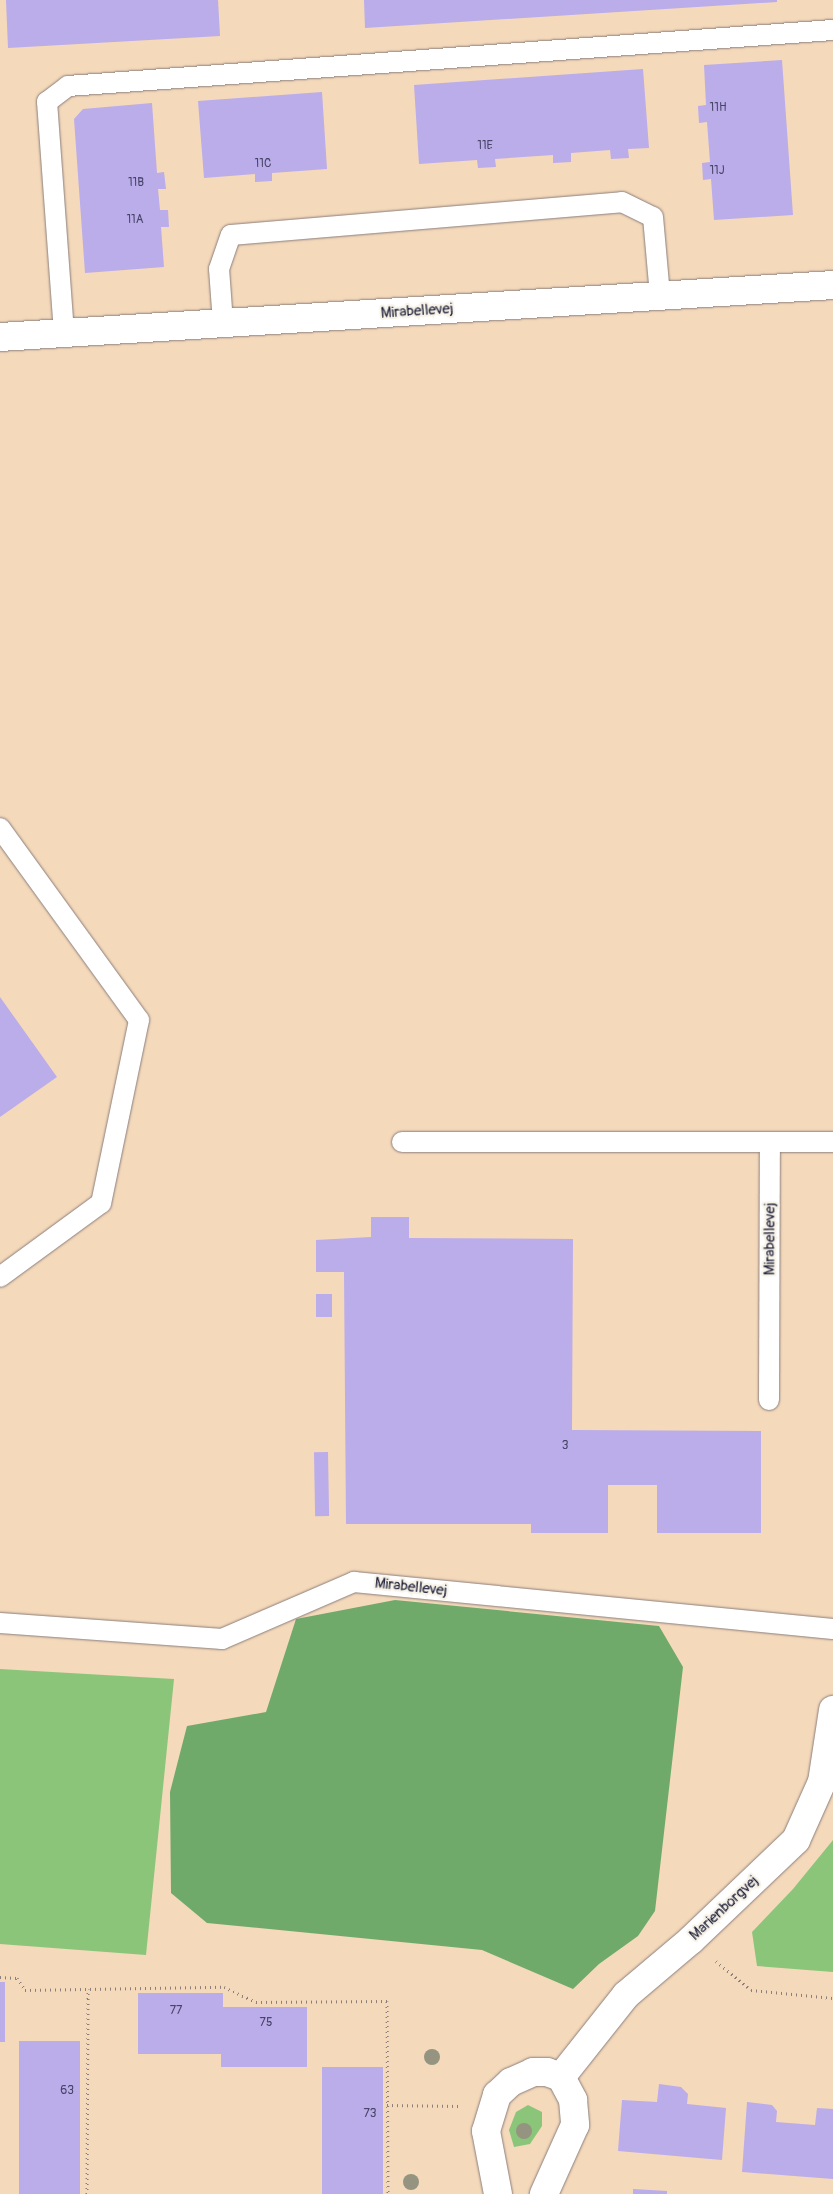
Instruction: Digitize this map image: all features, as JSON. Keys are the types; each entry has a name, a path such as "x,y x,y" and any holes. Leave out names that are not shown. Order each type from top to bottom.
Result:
{"street":[{"name":"Mirabellevej","path":"0,337 833,285"},
{"name":"Marienborgvej","path":"561,2077 626,1996 691,1940 796,1840 822,1782 833,1710"},
{"path":"498,2194 486,2131 497,2095 511,2082 533,2072 561,2077 573,2100 575,2125 544,2194"}],"lane":[{"path":"64,333 47,102 68,86 833,30"},
{"path":"222,323 219,269 231,235 622,202 653,217 660,296"},
{"path":"0,828 139,1020 100,1203 0,1278"},
{"path":"402,1142 833,1142"},
{"name":"Mirabellevej","path":"769,1400 770,1142"},
{"name":"Mirabellevej","path":"0,1623 222,1639 354,1582 833,1629"}],"path":[{"path":"691,1940 751,1990 833,1998"},
{"path":"0,1977 17,1978 25,1990 224,1987 256,2002 387,2001 388,2194"},
{"path":"86,2194 88,1989"},
{"path":"387,2105 466,2106 492,2112"}],"green space":[{"path":"395,1600 659,1626 683,1667 655,1911 638,1936 599,1964 573,1989 482,1950 207,1923 171,1893 170,1792 187,1726 266,1712 296,1619"},
{"path":"0,1669 174,1679 146,1955 0,1944"},
{"path":"833,1840 833,1972 757,1966 752,1932 793,1889"},
{"path":"528,2105 542,2112 542,2126 530,2144 514,2147 509,2130 516,2112"}],"building":[{"path":"6,0 218,0 220,36 8,48"},
{"path":"364,0 777,0 777,2 365,28"},
{"path":"782,60 793,215 714,220 711,179 703,180 702,163 710,162 707,122 699,123 698,106 706,105 704,65"},
{"path":"643,69 649,148 628,149 629,158 611,159 610,150 571,153 571,162 553,163 553,155 495,159 496,167 478,168 477,160 419,164 414,85"},
{"path":"322,92 327,169 272,173 272,181 255,182 255,174 204,178 198,101"},
{"path":"152,103 157,173 164,172 166,189 158,189 160,210 168,210 169,227 161,227 164,267 85,273 74,119 83,109"},
{"path":"0,997 57,1077 0,1117"},
{"path":"371,1217 409,1217 409,1238 573,1239 572,1430 761,1431 761,1533 657,1533 657,1485 608,1485 608,1533 531,1533 531,1524 346,1524 344,1272 316,1272 316,1240 371,1237"},
{"path":"316,1294 332,1294 332,1317 316,1317"},
{"path":"314,1452 328,1452 329,1516 315,1516"},
{"path":"0,1982 5,1982 5,2042 0,2042"},
{"path":"138,1993 223,1993 223,2007 307,2007 307,2067 221,2067 221,2054 138,2054"},
{"path":"19,2041 80,2041 80,2194 19,2194"},
{"path":"322,2067 383,2067 383,2194 322,2194"},
{"path":"659,2084 681,2087 688,2094 687,2104 726,2108 722,2160 618,2151 622,2100 657,2102"},
{"path":"747,2102 772,2105 777,2111 776,2122 815,2125 817,2108 833,2109 833,2179 742,2172"},
{"path":"633,2189 667,2191 667,2194 633,2194"}]}
